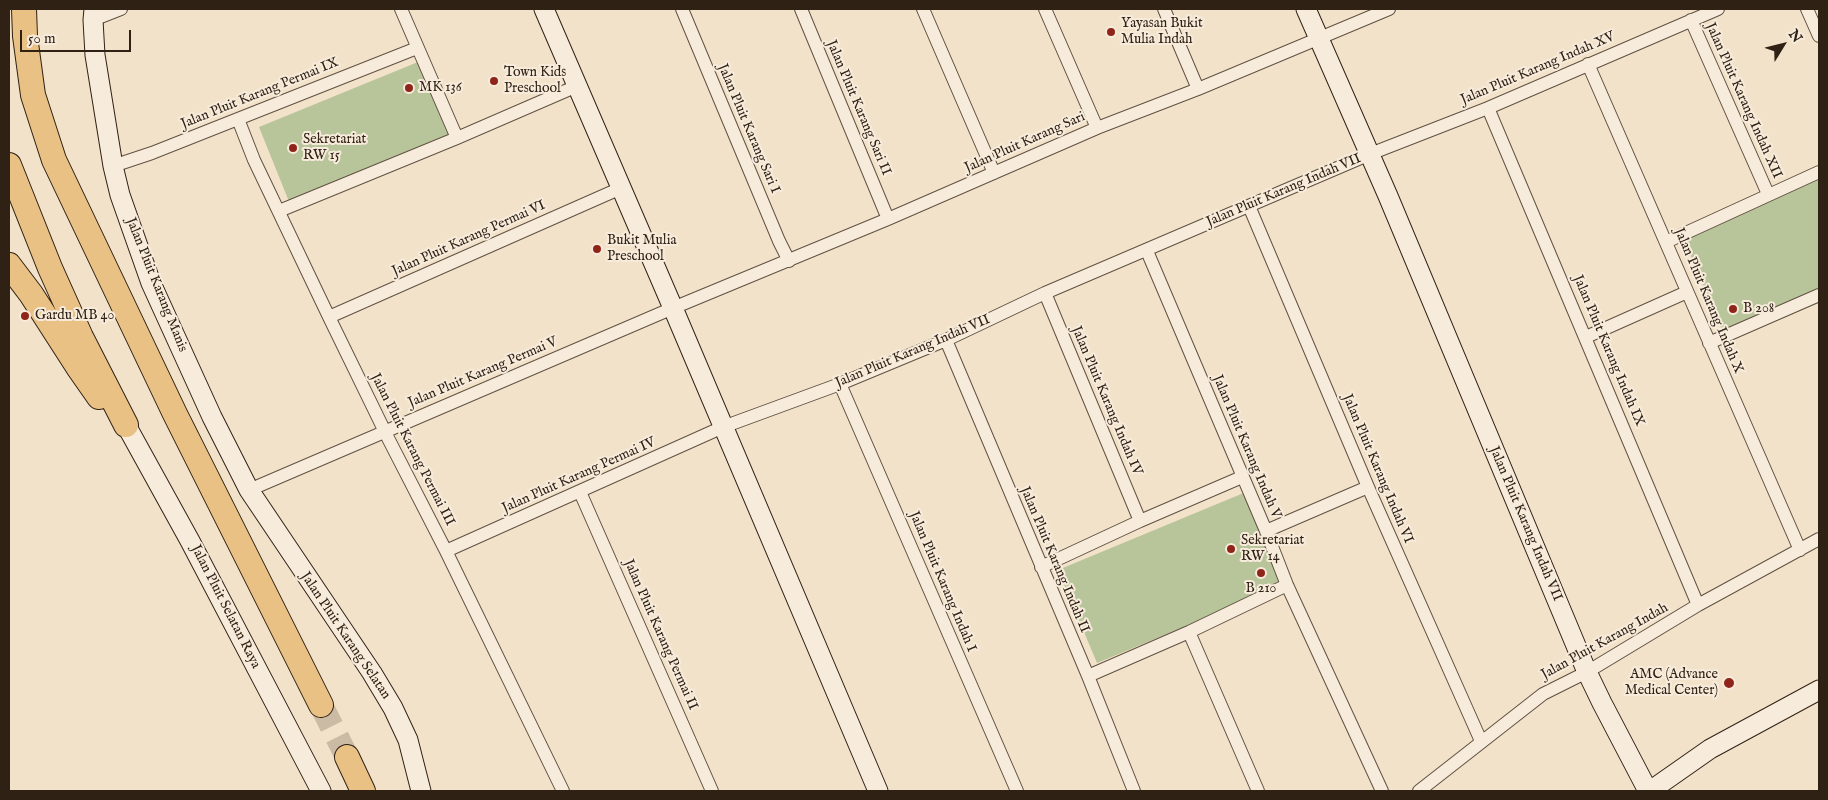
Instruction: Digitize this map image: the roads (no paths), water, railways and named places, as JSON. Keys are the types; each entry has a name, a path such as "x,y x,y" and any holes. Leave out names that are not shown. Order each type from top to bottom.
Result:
{"highway":[{"path":"24,9 25,36 33,95 54,160 180,423 320,705"},
{"path":"9,165 50,268 81,337 126,425"},
{"path":"9,265 31,294 97,394 109,410 126,425"},
{"path":"346,757 363,791"}],"street":[{"path":"94,14 121,9"},
{"path":"401,9 457,138"},
{"path":"544,9 878,791"},
{"name":"Jalan Pluit Karang Sari I","path":"682,9 789,261"},
{"name":"Jalan Pluit Karang Sari II","path":"800,9 888,219"},
{"path":"923,9 994,173"},
{"path":"1045,9 1097,128"},
{"path":"1164,9 1198,89"},
{"path":"1306,9 1370,154"},
{"name":"Jalan Pluit Karang Sari","path":"673,308 888,219 1097,128 1198,89 1389,9"},
{"name":"Jalan Pluit Karang Indah XV","path":"1370,154 1488,108 1718,9"},
{"path":"1807,9 1819,36"},
{"name":"Jalan Pluit Karang Manis","path":"94,14 95,55 113,166 120,195 151,283 212,417 249,490"},
{"name":"Jalan Pluit Karang Indah XII","path":"1691,20 1768,194"},
{"name":"Jalan Pluit Karang Permai IX","path":"113,166 238,120 315,87 417,48"},
{"name":"Jalan Pluit Karang Indah X","path":"1588,64 1800,550"},
{"path":"279,211 457,138 577,86"},
{"name":"Jalan Pluit Karang Indah IX","path":"1488,108 1698,605"},
{"name":"Jalan Pluit Karang Permai III","path":"238,120 254,160 329,317 563,791"},
{"name":"Jalan Pluit Karang Indah VII","path":"723,427 840,384 946,340 1045,293 1370,154 1587,672 1649,791"},
{"path":"1666,242 1819,172"},
{"name":"Jalan Pluit Karang Permai VI","path":"329,317 621,188"},
{"name":"Jalan Pluit Karang Indah VI","path":"1249,206 1368,487 1481,741"},
{"name":"Jalan Pluit Karang Indah V","path":"1147,251 1266,531 1287,585 1382,791"},
{"path":"1586,337 1687,292"},
{"name":"Jalan Pluit Karang Indah IV","path":"1045,293 1140,521"},
{"path":"1709,343 1818,300"},
{"name":"Jalan Pluit Karang Permai V","path":"249,490 673,308"},
{"name":"Jalan Pluit Karang Indah II","path":"946,340 1088,676 1134,791"},
{"name":"Jalan Pluit Karang Indah I","path":"840,384 1017,791"},
{"name":"Jalan Pluit Selatan Raya","path":"126,425 190,540 321,791"},
{"name":"Jalan Pluit Karang Permai IV","path":"446,551 723,427"},
{"path":"1041,567 1140,521 1242,477"},
{"path":"1266,531 1368,487"},
{"name":"Jalan Pluit Karang Selatan","path":"249,490 372,673 393,708 408,740 421,791"},
{"name":"Jalan Pluit Karang Permai II","path":"580,492 712,791"},
{"name":"Jalan Pluit Karang Indah","path":"1419,791 1543,694 1587,672 1698,605 1819,539"},
{"path":"1088,676 1189,632 1287,585"},
{"path":"1189,632 1258,791"},
{"path":"1649,791 1710,749 1819,690"}],"tunnel":[{"path":"321,705 347,757"}],"place":[{"name":"Yayasan Bukit Mulia Indah","path":"1111,32"},
{"name":"Town Kids Preschool","path":"494,81"},
{"name":"MK 136","path":"409,88"},
{"name":"Sekretariat RW 15","path":"293,148"},
{"name":"Bukit Mulia Preschool","path":"597,249"},
{"name":"B 208","path":"1733,309"},
{"name":"Gardu MB 40","path":"25,316"},
{"name":"Sekretariat RW 14","path":"1231,549"},
{"name":"B 210","path":"1261,573"},
{"name":"AMC (Advance Medical Center)","path":"1729,683"}]}
